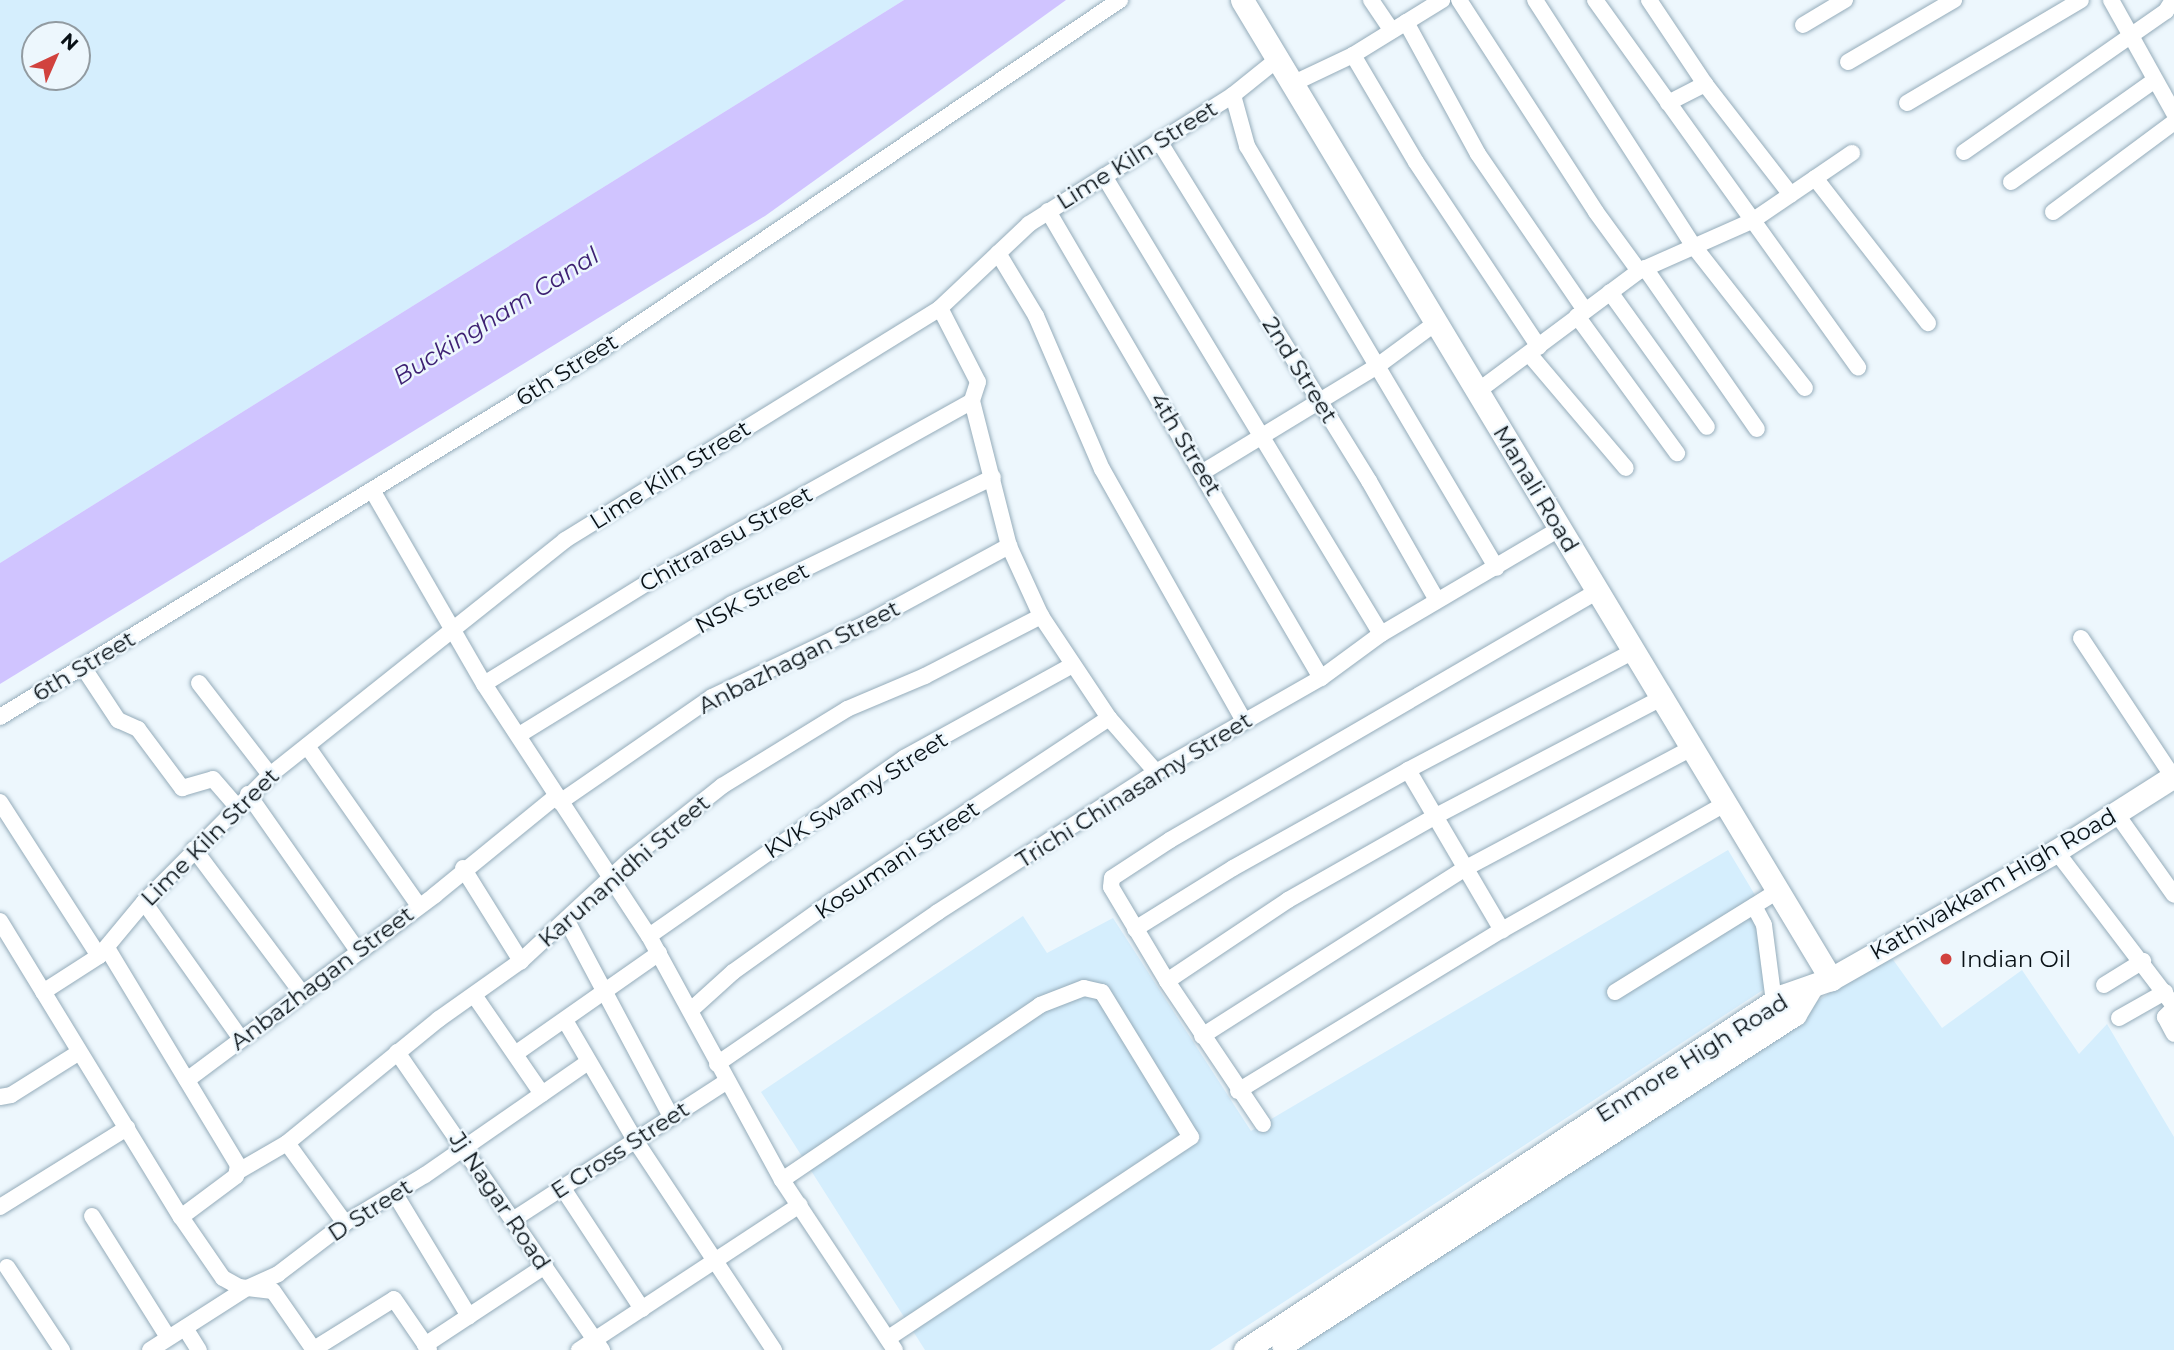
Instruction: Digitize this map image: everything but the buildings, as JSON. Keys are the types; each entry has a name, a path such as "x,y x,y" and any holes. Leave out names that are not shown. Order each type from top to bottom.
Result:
{"main road":[{"name":"Manali Road","path":"1242,0 1831,979"},
{"name":"Kathivakkam High Road","path":"1810,989 2056,851 2173,776"},
{"name":"Enmore High Road","path":"1245,1350 1774,1002 1810,989"},
{"name":"Enmore High Road","path":"1273,1350 1795,1014 1810,989"}],"street":[{"name":"6th Street","path":"0,717 596,353 1120,0"},
{"path":"1294,83 1353,55 1442,0"},
{"path":"1459,0 1595,212 1642,269 1757,429"},
{"path":"1535,0 1692,244 1805,388"},
{"path":"1595,0 1858,367"},
{"path":"1648,0 1705,83 1791,195"},
{"path":"1803,25 1846,0"},
{"path":"1848,62 1954,0"},
{"path":"1907,103 2081,0"},
{"path":"2111,0 2174,113"},
{"path":"1964,152 2131,36 2173,1"},
{"path":"1376,2 1399,26 1581,313 1677,453"},
{"path":"1353,55 1416,162 1535,351 1626,468"},
{"name":"Lime Kiln Street","path":"43,992 103,952 144,902 242,799 453,633 565,540 940,308 998,253 1048,211 1233,95 1279,58"},
{"path":"2011,182 2155,80"},
{"path":"1668,103 1705,83"},
{"path":"1233,95 1247,146 1497,568"},
{"path":"2053,212 2174,122"},
{"name":"2nd Street","path":"1159,141 1319,401 1437,600"},
{"path":"1478,391 1642,269 1692,244 1752,221 1852,153"},
{"path":"1104,176 1260,438 1381,634"},
{"path":"1815,178 1928,323"},
{"name":"4th Street","path":"1048,211 1321,677"},
{"path":"998,253 1036,316 1102,469 1244,721"},
{"path":"1610,292 1707,427"},
{"path":"940,308 978,382 972,401 1009,546 1041,616 1071,666 1109,718 1156,772"},
{"path":"1203,472 1376,367 1437,322"},
{"name":"Chitrarasu Street","path":"484,684 658,576 972,401"},
{"name":"NSK Street","path":"520,735 732,604 993,477"},
{"path":"372,490 484,684 520,735 558,799 649,936 691,1010 726,1082 782,1180 891,1344 1191,1137 1102,992 1084,988 1040,1005 782,1180"},
{"name":"Trichi Chinasamy Street","path":"717,1063 938,912 1156,772 1321,677 1381,634 1559,529"},
{"name":"Anbazhagan Street","path":"187,1080 419,906 463,868 558,799 712,698 867,623 1009,546"},
{"path":"1263,1124 1238,1091 1135,929 1111,887 1116,873 1598,591"},
{"name":"Karunanidhi Street","path":"181,1217 237,1172 287,1143 397,1052 521,961 610,878 722,786 847,709 925,676 1041,616"},
{"path":"2081,638 2173,776"},
{"path":"1135,929 1233,867 1408,770 1634,651"},
{"name":"KVK Swamy Street","path":"649,936 904,758 1071,666"},
{"path":"83,667 118,720 138,729 182,788 213,779 242,799 358,951"},
{"path":"199,683 270,775"},
{"path":"1167,981 1288,900 1434,817 1662,698"},
{"name":"Kosumani Street","path":"691,1010 733,972 828,904 1109,718"},
{"path":"307,746 419,906"},
{"path":"1202,1036 1466,868 1692,748"},
{"path":"1408,770 1502,930"},
{"path":"0,802 187,1080 238,1165 237,1172"},
{"path":"1238,1091 1502,930 1725,804"},
{"path":"2116,813 2174,895"},
{"path":"194,849 302,992"},
{"path":"2056,851 2143,961 2171,1002"},
{"path":"463,868 521,961"},
{"path":"1615,992 1778,891"},
{"path":"144,902 241,1039"},
{"path":"1754,906 1764,925 1774,1002"},
{"path":"566,921 605,988 671,1117"},
{"path":"1,923 78,1053 181,1217 223,1278 247,1287 273,1291 314,1350 394,1299 427,1347 545,1266"},
{"path":"515,1054 566,1022 605,988 659,953"},
{"path":"2105,985 2143,961"},
{"path":"474,995 542,1094"},
{"path":"2119,1018 2171,1002"},
{"path":"2171,1002 2165,1017 2174,1034"},
{"path":"566,1022 587,1063 635,1140 774,1350"},
{"name":"Jj Nagar Road","path":"397,1052 598,1345"},
{"path":"0,1097 7,1097 78,1053"},
{"name":"D Street","path":"150,1350 247,1287 278,1274 345,1223 395,1194 587,1063"},
{"name":"E Cross Street","path":"514,1219 726,1082"},
{"path":"1,1204 127,1128"},
{"path":"287,1143 345,1223"},
{"path":"562,1187 642,1309"},
{"path":"395,1194 469,1316"},
{"path":"579,1350 598,1345 642,1309 800,1205"},
{"path":"92,1216 168,1337"},
{"path":"7,1267 62,1350"},
{"path":"185,1328 198,1350"}],"shaded area":[{"path":"0,0 904,0 0,563"},
{"path":"1728,850 1755,895 1766,988 1210,1350 925,1350 761,1092 1023,916 1047,953 1113,918 1251,1131"},
{"name":"Indian Oil","path":"1889,954 1942,1028 2022,970 2079,1054 2107,1024 2174,1137 2174,1350 1287,1350"}],"water":[{"name":"Buckingham Canal","path":"904,0 1066,0 765,216 0,684 0,563"}],"place":[{"name":"Indian Oil","path":"1946,959"}]}
